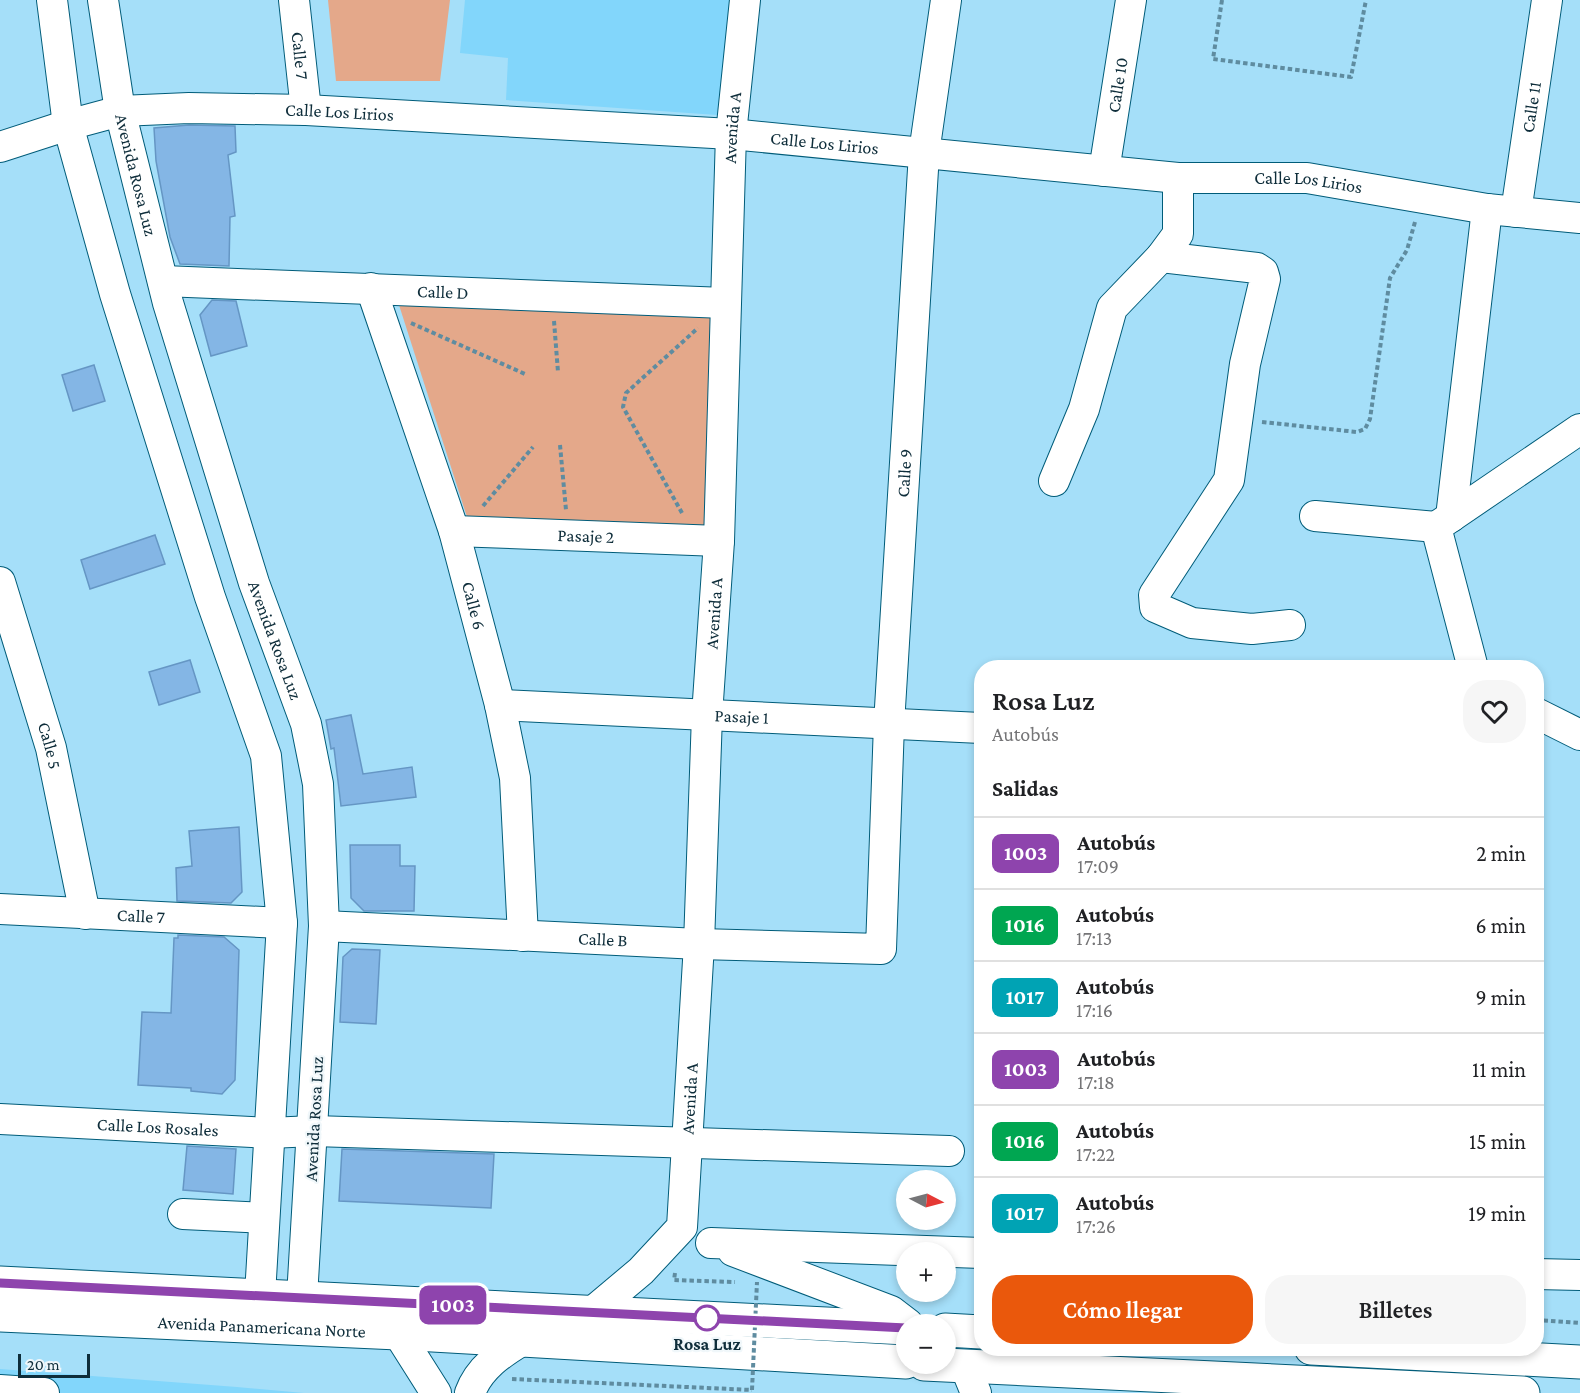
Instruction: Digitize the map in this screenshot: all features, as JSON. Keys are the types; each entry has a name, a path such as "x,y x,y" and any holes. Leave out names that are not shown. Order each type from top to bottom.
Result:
{"highway":[{"name":"Avenida Panamericana Norte","path":"0,1283 591,1313 896,1326"},
{"name":"Avenida Panamericana Norte","path":"0,1315 398,1333 896,1361"},
{"path":"956,1331 974,1332"},
{"path":"1465,1356 1580,1362"},
{"path":"955,1374 971,1379 1523,1393"}],"street":[{"path":"52,0 68,124 115,294 182,507 266,756 282,923 260,1295"},
{"name":"Avenida Rosa Luz","path":"103,0 120,111 163,281 254,583 306,724 318,784 324,926 303,1298"},
{"name":"Calle 7","path":"294,0 306,110"},
{"name":"Avenida A","path":"682,1227 699,944 707,715 708,540 725,303 731,134 745,0"},
{"name":"Calle 9","path":"881,949 889,724 924,153 946,0"},
{"name":"Calle 10","path":"1104,171 1131,0"},
{"name":"Calle 11","path":"1516,212 1548,0"},
{"name":"Calle Los Lirios","path":"0,147 68,124 120,111 189,108 306,110 731,134 1178,178 1307,178 1424,196 1487,209 1580,218"},
{"path":"1054,481 1084,409 1112,308 1161,257 1178,234 1178,178"},
{"path":"1471,660 1443,522 1487,209"},
{"path":"1161,257 1257,268 1263,272 1265,279 1245,364 1229,480 1154,595 1155,607 1192,622 1252,629 1290,625"},
{"name":"Calle D","path":"163,281 374,298 552,296 725,303"},
{"name":"Calle 6","path":"374,298 458,531 500,705 514,778 523,936"},
{"path":"1315,516 1443,522 1580,429"},
{"name":"Pasaje 2","path":"458,531 708,540"},
{"name":"Calle 5","path":"0,582 51,748 85,914"},
{"name":"Pasaje 1","path":"500,705 974,728"},
{"path":"1544,717 1580,735"},
{"name":"Calle 7","path":"0,909 282,923"},
{"name":"Calle B","path":"324,926 699,944 881,949"},
{"name":"Calle Los Rosales","path":"0,1119 269,1133 314,1131 949,1151"},
{"path":"183,1214 264,1218"},
{"path":"591,1313 641,1271 682,1227 711,1243 891,1311 896,1316"},
{"path":"711,1243 974,1253"},
{"path":"1544,1274 1580,1275"},
{"path":"398,1333 436,1393"},
{"path":"470,1393 479,1375 490,1362 523,1340"},
{"path":"0,1390 44,1393"}],"path":[{"path":"1222,0 1213,59 1351,76 1366,0"},
{"path":"1237,420 1356,432 1365,429 1370,419 1389,278 1407,249 1424,196"},
{"path":"552,296 558,372"},
{"path":"374,298 525,374"},
{"path":"708,540 623,407 626,393 725,303"},
{"path":"560,445 568,535"},
{"path":"458,531 533,447"},
{"path":"674,1280 721,1281"},
{"path":"503,1378 752,1390 757,1282"},
{"path":"1544,1321 1580,1323"}],"shaded area":[{"path":"328,0 450,0 440,81 336,81"},
{"path":"465,0 735,0 717,115 506,100 508,58 460,53"},
{"path":"399,305 711,318 709,526 467,517"},
{"path":"0,1369 237,1387 304,1393 0,1393"}],"building":[{"path":"189,125 235,126 236,152 228,155 235,216 230,217 229,266 180,264 170,237 156,161 154,128"},
{"path":"212,300 236,301 247,346 211,356 200,315"},
{"path":"94,365 105,401 73,411 62,375"},
{"path":"155,535 165,564 90,589 81,560"},
{"path":"190,660 200,692 159,705 149,672"},
{"path":"351,715 363,774 412,767 416,797 341,806 334,748 331,749 326,720"},
{"path":"239,827 242,892 231,903 177,901 176,868 192,866 189,831"},
{"path":"350,845 400,845 400,866 415,866 414,911 364,911 351,898"},
{"path":"178,935 224,937 239,950 235,1080 222,1094 191,1091 191,1088 138,1085 142,1012 171,1013 174,938 178,938"},
{"path":"352,949 380,950 376,1024 340,1022 343,957"},
{"path":"187,1146 236,1149 233,1194 183,1190"},
{"path":"342,1149 494,1154 491,1208 339,1201"}],"bus line":[{"name":"1003","path":"0,1283 896,1328"}],"place":[{"name":"Rosa Luz","path":"707,1318"}]}
